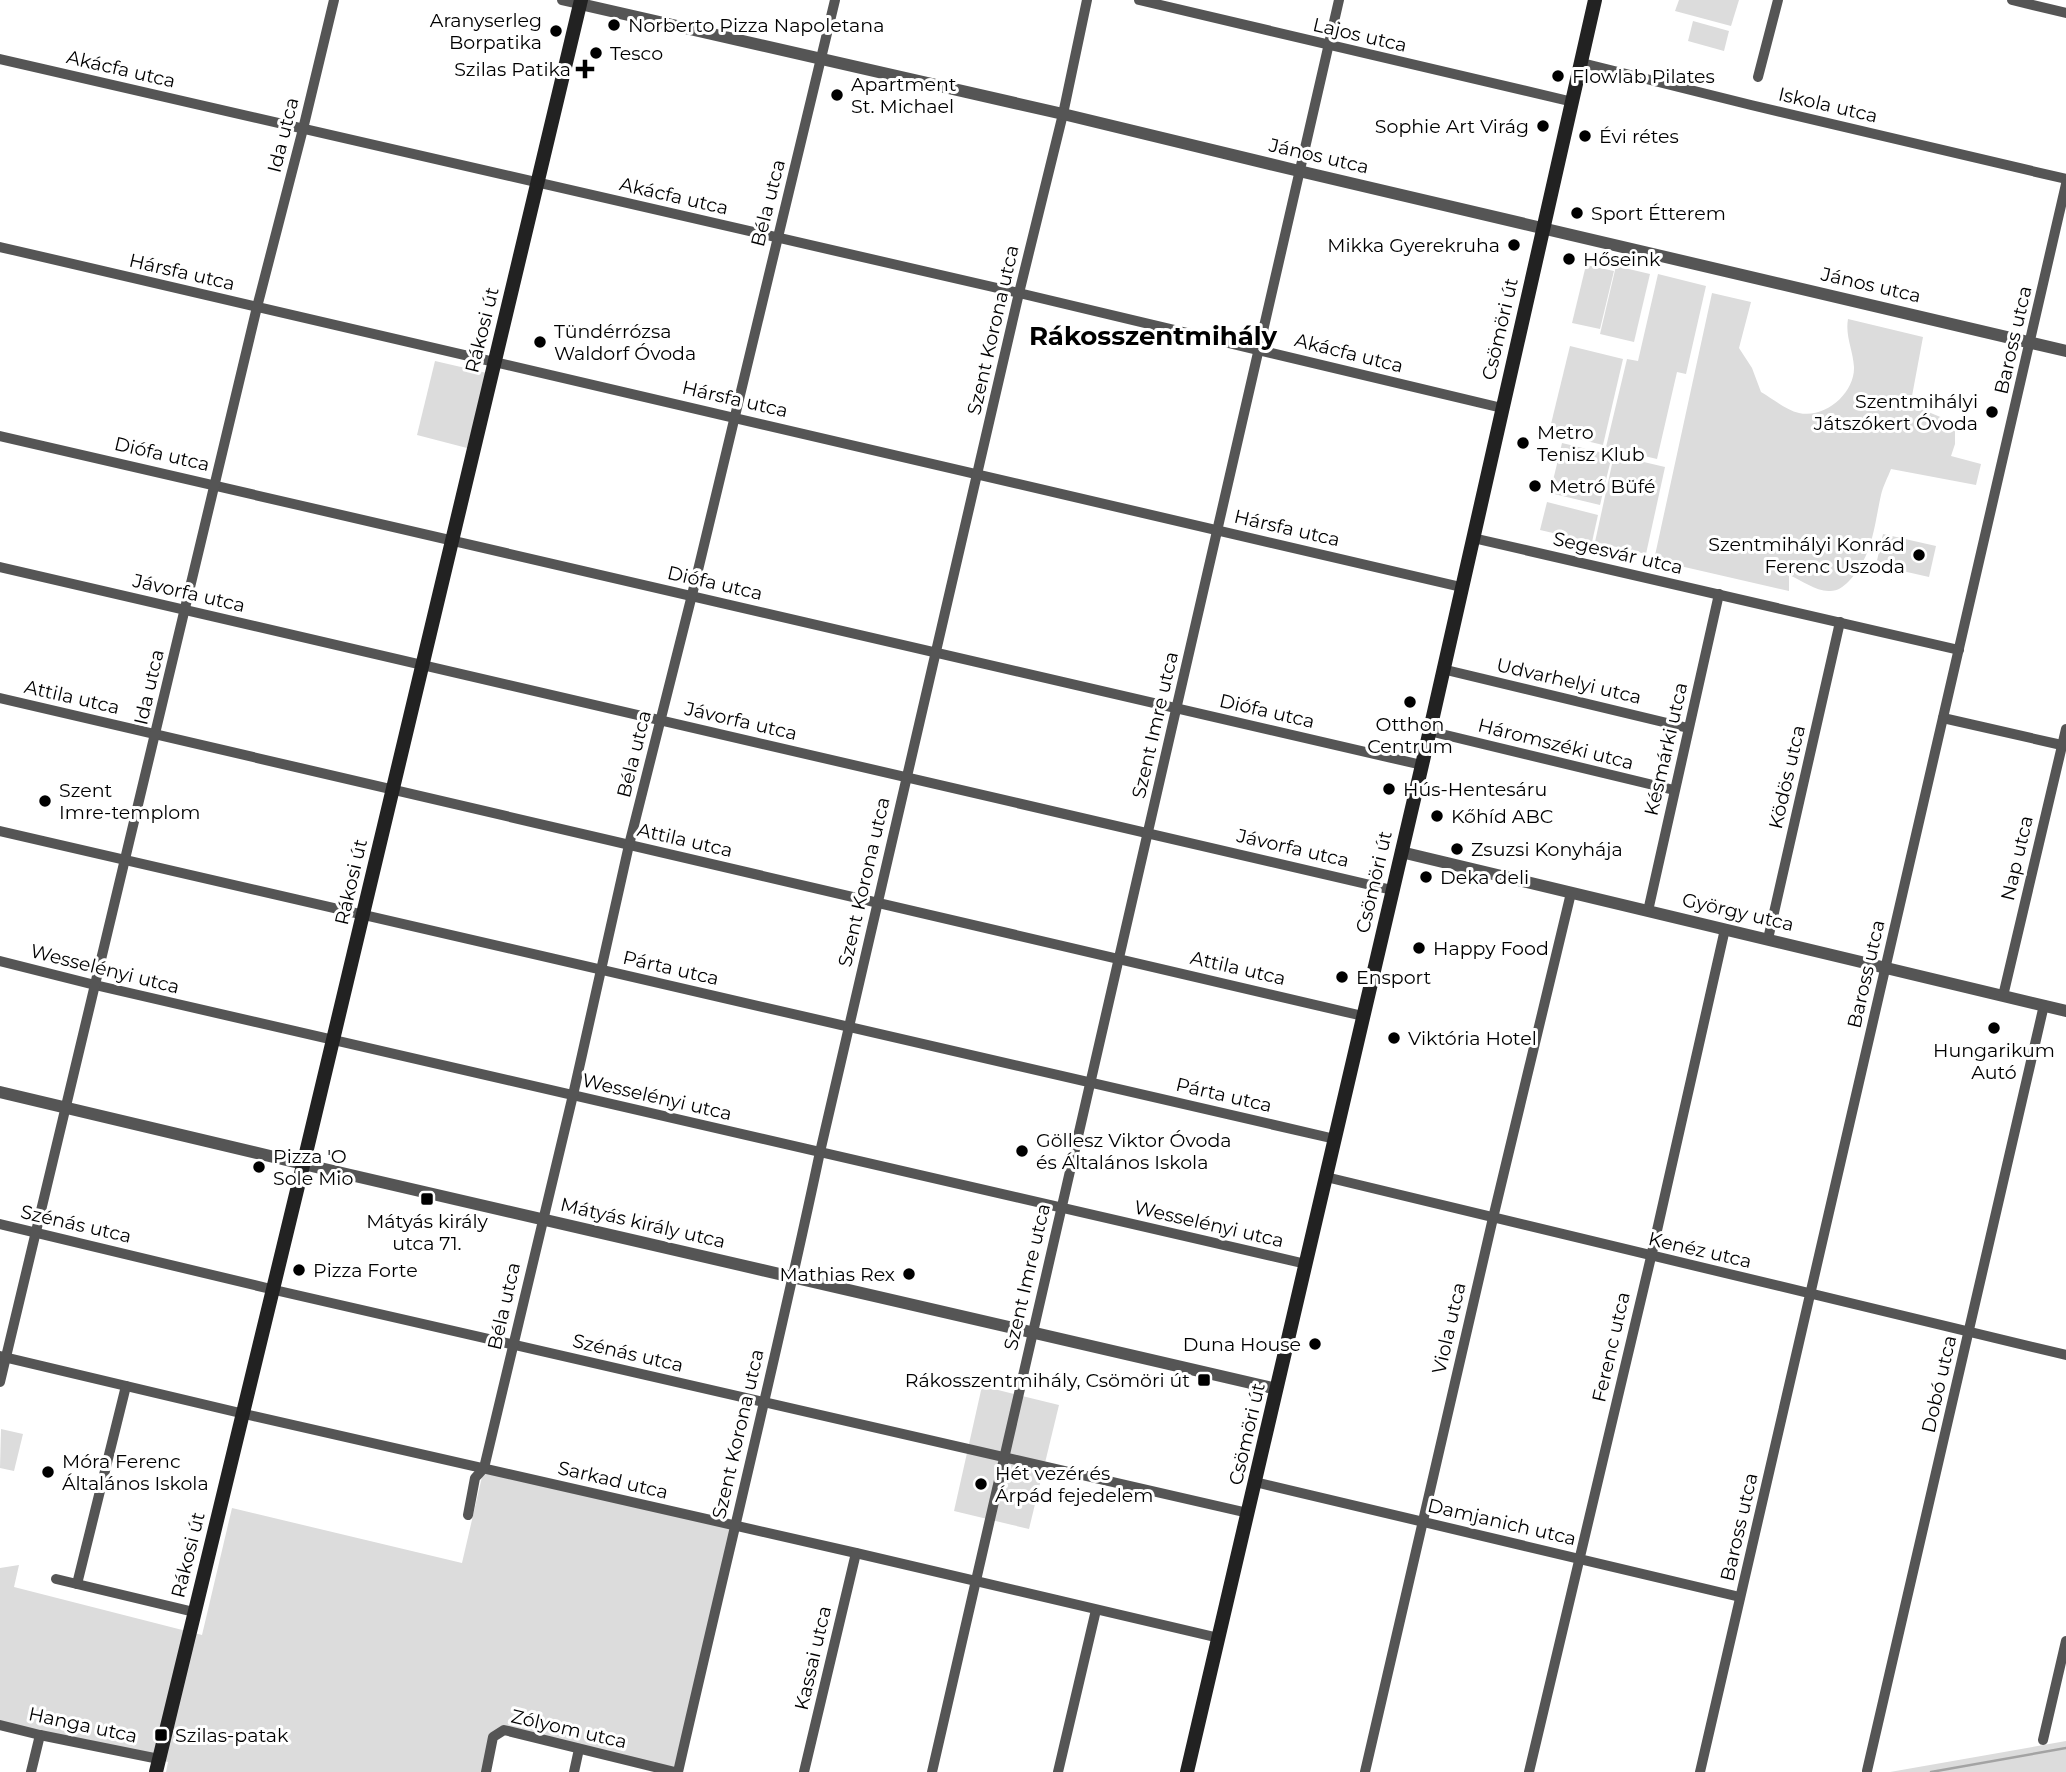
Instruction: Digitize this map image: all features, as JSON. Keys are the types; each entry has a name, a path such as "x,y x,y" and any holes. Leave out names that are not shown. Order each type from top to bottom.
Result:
{"main road":[{"name":"Csömöri út","path":"1188,1772 1422,765 1595,0"},
{"name":"Rákosi út","path":"157,1766 581,2"}],"street":[{"name":"Ida utca","path":"0,1382 3,1357 36,1232 214,484 334,0"},
{"name":"János utca","path":"562,0 581,2 821,60 1063,114 2066,351"},
{"name":"Béla utca","path":"468,1515 475,1478 484,1468 514,1345 629,845 835,0"},
{"name":"Szent Korona utca","path":"676,1772 793,1278 1019,293 1063,114 1087,0"},
{"name":"Lajos utca","path":"1139,0 1573,102"},
{"name":"Szent Imre utca","path":"975,1581 1261,349 1339,0"},
{"path":"1758,77 1777,0"},
{"path":"2012,0 2066,13"},
{"name":"Akácfa utca","path":"0,59 1261,349 1502,408"},
{"name":"Iskola utca","path":"1582,63 2066,181"},
{"name":"Baross utca","path":"1700,1772 2066,181"},
{"name":"Hársfa utca","path":"0,247 1461,587"},
{"name":"Diófa utca","path":"0,436 1422,765"},
{"name":"Segesvár utca","path":"1473,538 1959,650"},
{"name":"Jávorfa utca","path":"0,567 1392,890"},
{"name":"Késmárki utca","path":"1648,911 1719,594"},
{"name":"Ködös utca","path":"1768,939 1840,622"},
{"name":"Udvarhelyi utca","path":"1442,669 1688,728"},
{"name":"Attila utca","path":"0,698 1363,1016"},
{"path":"1943,718 2064,745"},
{"name":"Nap utca","path":"2003,996 2066,729"},
{"name":"Háromszéki utca","path":"1429,731 1674,790"},
{"name":"Párta utca","path":"0,831 1335,1139"},
{"name":"György utca","path":"1401,852 2066,1011"},
{"name":"Viola utca","path":"1365,1772 1571,893"},
{"name":"Ferenc utca","path":"1529,1772 1726,929"},
{"name":"Wesselényi utca","path":"0,961 1306,1264"},
{"name":"Dobó utca","path":"1867,1771 2044,1006"},
{"name":"Mátyás király utca","path":"0,1092 1277,1389"},
{"name":"Kenéz utca","path":"1326,1177 2066,1355"},
{"name":"Szénás utca","path":"0,1224 1248,1513"},
{"name":"Sarkad utca","path":"3,1357 1219,1638"},
{"path":"77,1584 126,1386"},
{"name":"Damjanich utca","path":"1255,1482 1740,1597"},
{"name":"Kassai utca","path":"804,1772 856,1553"},
{"path":"56,1579 194,1612"},
{"path":"932,1772 975,1581"},
{"path":"1058,1772 1096,1610"},
{"path":"2043,1740 2066,1641"},
{"name":"Hanga utca","path":"0,1725 157,1766"},
{"name":"Zólyom utca","path":"486,1772 493,1737 504,1730 676,1772"},
{"path":"31,1772 40,1735"},
{"path":"574,1772 579,1749"}],"shaded area":[{"path":"1679,0 1739,0 1731,26 1675,11"},
{"path":"1693,21 1729,31 1724,51 1688,41"},
{"path":"1586,265 1614,271 1600,329 1572,323"},
{"path":"1616,266 1650,274 1634,342 1600,334"},
{"path":"1658,274 1706,286 1686,374 1677,372 1657,459 1606,447 1627,359 1638,361"},
{"path":"1712,293 1751,302 1739,348 1752,368 1761,392 1799,413 1809,414 1829,408 1850,386 1854,367 1848,319 1923,337 1912,396 1921,409 1955,423 1955,444 1951,456 1981,464 1976,485 1891,469 1882,492 1868,551 1849,581 1836,590 1820,590 1789,575 1789,591 1654,560"},
{"path":"1570,346 1623,359 1603,445 1549,432"},
{"path":"435,361 487,373 467,448 417,435"},
{"path":"1562,443 1612,455 1600,505 1550,493"},
{"path":"1614,455 1665,467 1646,554 1595,542"},
{"path":"1547,502 1598,515 1592,542 1540,530"},
{"path":"1883,534 1936,546 1929,577 1876,565"},
{"path":"982,1386 1059,1405 1029,1529 954,1511"},
{"path":"1,1429 23,1434 14,1471 0,1468"},
{"path":"484,1468 734,1526 678,1772 500,1731 486,1772 166,1772 168,1762 0,1722 0,1568 19,1565 14,1587 202,1635 232,1508 462,1563"},
{"path":"2066,1741 2066,1772 1890,1772"}],"waterway":[{"name":"Szilas-patak","path":"1931,1772 2066,1748"}],"place":[{"name":"Norberto Pizza Napoletana","path":"614,25"},
{"name":"Aranyserleg Borpatika","path":"556,31"},
{"name":"Tesco","path":"596,53"},
{"name":"Szilas Patika","path":"585,69"},
{"name":"Flowlab Pilates","path":"1558,76"},
{"name":"Apartment St. Michael","path":"837,95"},
{"name":"Sophie Art Virág","path":"1543,126"},
{"name":"Évi rétes","path":"1585,136"},
{"name":"Sport Étterem","path":"1577,213"},
{"name":"Mikka Gyerekruha","path":"1514,245"},
{"name":"Hőseink","path":"1569,259"},
{"name":"Tündérrózsa Waldorf Óvoda","path":"540,342"},
{"name":"Szentmihályi Játszókert Óvoda","path":"1992,412"},
{"name":"Metro Tenisz Klub","path":"1523,443"},
{"name":"Metró Büfé","path":"1535,486"},
{"name":"Szentmihályi Konrád Ferenc Uszoda","path":"1919,555"},
{"name":"Otthon Centrum","path":"1410,702"},
{"name":"Hús-Hentesáru","path":"1389,789"},
{"name":"Szent Imre-templom","path":"45,801"},
{"name":"Kőhíd ABC","path":"1437,816"},
{"name":"Zsuzsi Konyhája","path":"1457,849"},
{"name":"Deka deli","path":"1426,877"},
{"name":"Happy Food","path":"1419,948"},
{"name":"Ensport","path":"1342,977"},
{"name":"Hungarikum Autó","path":"1994,1028"},
{"name":"Viktória Hotel","path":"1394,1038"},
{"name":"Göllesz Viktor Óvoda és Általános Iskola","path":"1022,1151"},
{"name":"Pizza 'O Sole Mio","path":"259,1167"},
{"name":"Mátyás király utca 71.","path":"427,1199"},
{"name":"Pizza Forte","path":"299,1270"},
{"name":"Mathias Rex","path":"909,1274"},
{"name":"Duna House","path":"1315,1344"},
{"name":"Rákosszentmihály, Csömöri út","path":"1204,1380"},
{"name":"Móra Ferenc Általános Iskola","path":"48,1472"},
{"name":"Hét vezér és Árpád fejedelem","path":"981,1484"},
{"name":"Szilas-patak","path":"161,1735"}],"district":[{"name":"Rákosszentmihály","path":"1153,336"}]}
